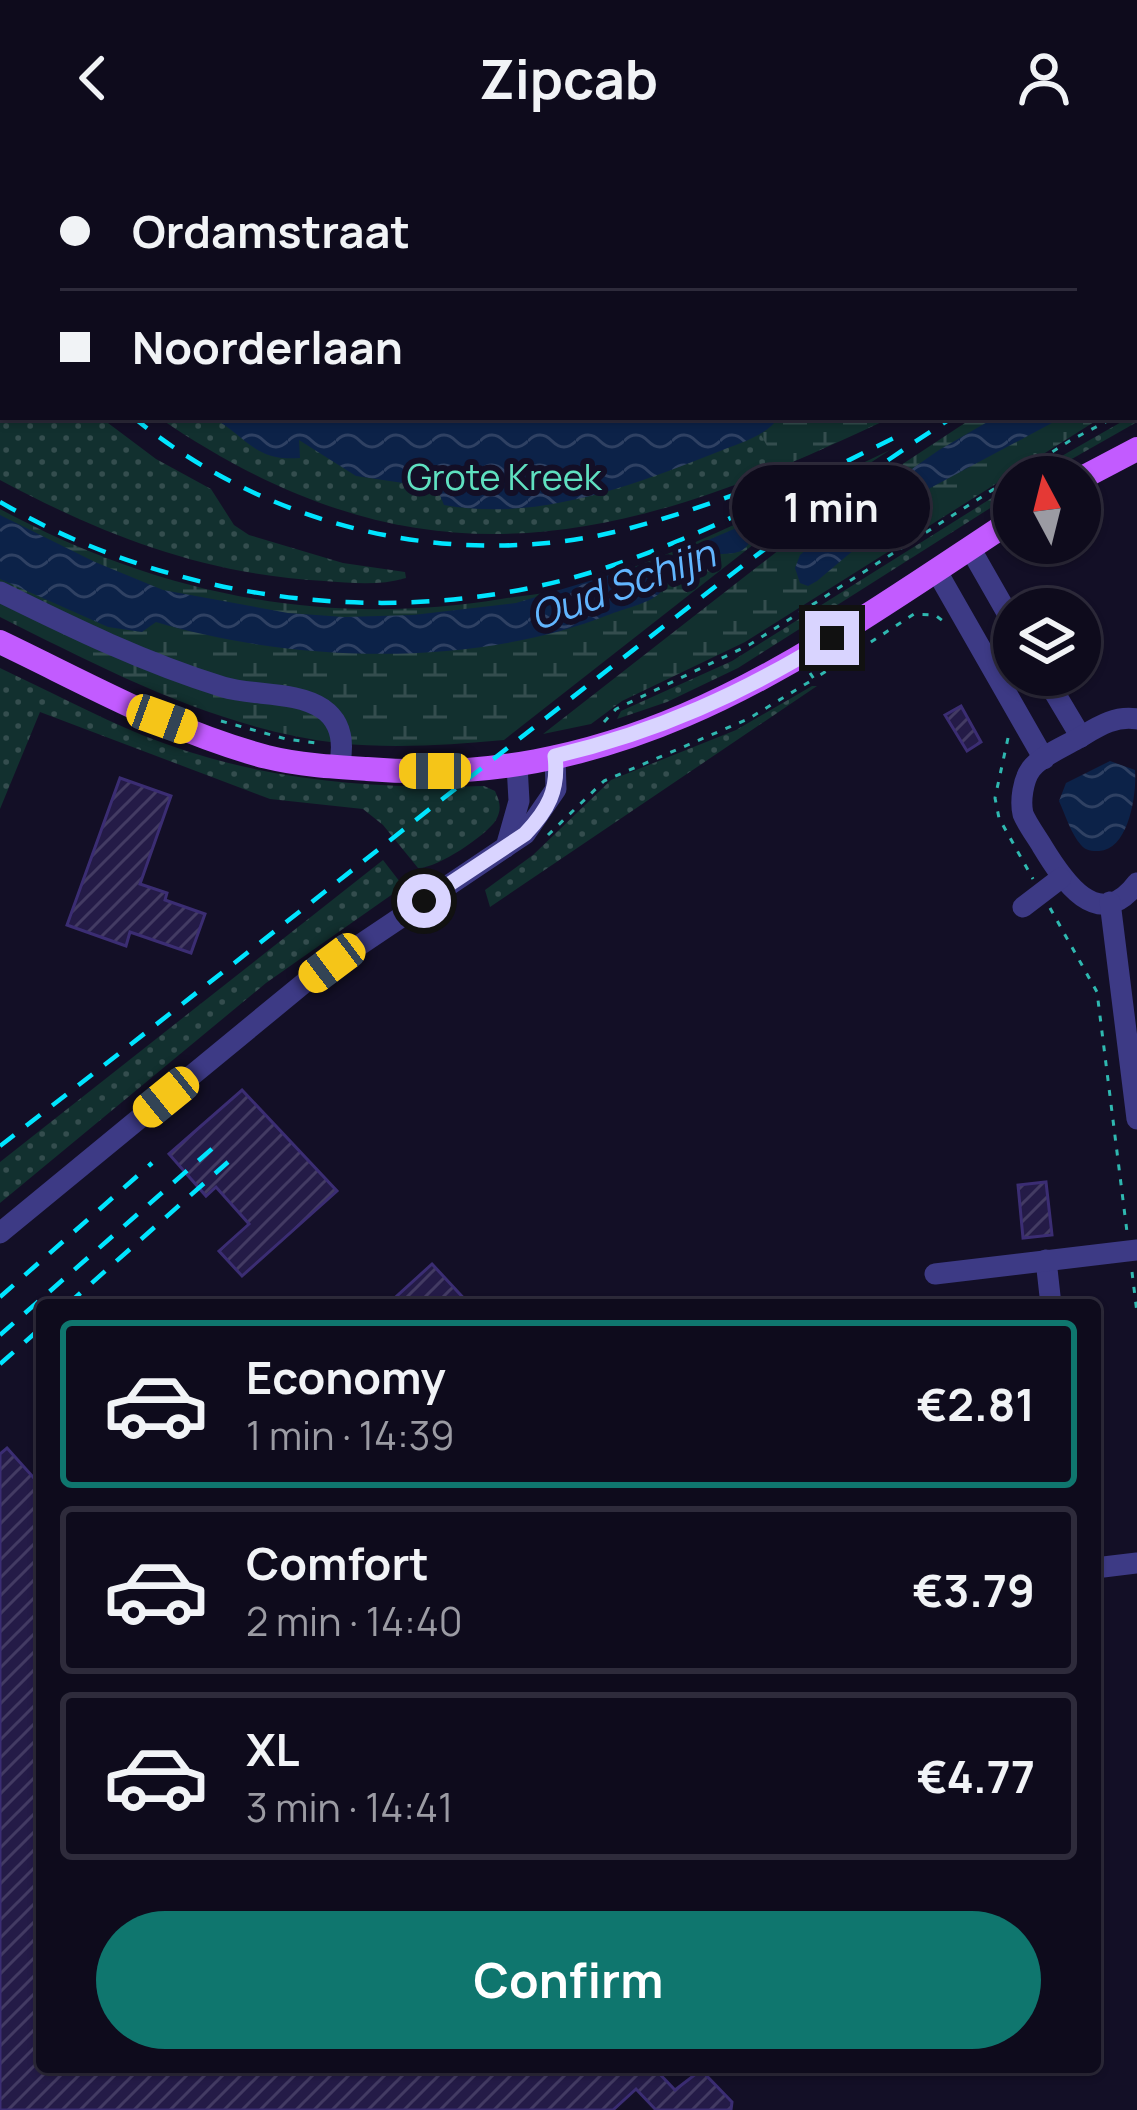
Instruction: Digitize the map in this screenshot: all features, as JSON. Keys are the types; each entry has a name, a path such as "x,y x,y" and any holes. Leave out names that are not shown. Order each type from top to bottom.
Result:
{"main road":[{"path":"1101,468 1137,449"},
{"path":"0,642 162,719 268,757 342,757 435,771 517,765 667,724 807,669 993,533"}],"street":[{"path":"970,548 993,588"},
{"path":"937,570 1045,759"},
{"path":"0,592 151,663 229,689 325,710 337,724 342,757"},
{"path":"1057,696 1081,736"},
{"path":"1137,719 1113,720 1045,759 1030,770 1022,794 1023,814 1061,878 1090,902 1110,902 1129,894 1137,883"},
{"path":"0,1233 310,979 525,834 556,789 555,756"},
{"path":"506,848 519,801 517,765"},
{"path":"1032,899 1061,878"},
{"path":"1110,902 1137,1119"},
{"path":"935,1274 1133,1250"},
{"path":"1046,1260 1050,1299"},
{"path":"1101,1567 1137,1562"}],"path":[{"path":"598,727 616,709 748,645 1109,420"},
{"path":"545,838 604,781 748,719 807,669 914,614 935,615 946,622"},
{"path":"205,716 342,757"},
{"path":"1008,730 1009,747 995,798 999,818 1032,899 1097,992 1133,1250 1137,1313"}],"green space":[{"path":"0,420 104,420 156,459 211,489 234,525 249,535 343,563 405,572 406,578 376,583 324,581 196,561 117,535 0,480"},
{"name":"Grote Kreek","path":"163,420 885,420 700,497 610,521 522,533 435,531 346,512 254,474"},
{"path":"775,420 885,420 779,468 760,433"},
{"path":"969,420 1097,420 1040,456 993,456 993,486 745,642 622,701 591,724 543,734 816,521"},
{"path":"1125,420 1137,422 1077,456 1062,456"},
{"path":"890,450 795,512 504,740 379,746 293,736 164,695 0,617 0,509 120,563 243,597 305,606 435,607 555,591 614,574 734,525"},
{"path":"993,497 993,506 738,668 667,702 617,719 621,711 732,661"},
{"path":"0,668 184,750 310,778 396,786 484,786 495,791 499,812 491,827 472,842 418,868 383,825 363,809 270,799 40,712 0,809"},
{"path":"817,686 490,907 485,890 533,855 611,780 736,730"},
{"path":"383,860 400,882 397,891 266,983 0,1203 0,1162"}],"water":[{"path":"215,420 776,420 750,439 617,488 513,509 444,505 437,488 356,476 299,440 300,458 271,456"},
{"path":"991,420 1057,420 906,501 817,581 808,586 800,583 795,568 800,555 850,512"},
{"name":"Oud Schijn","path":"0,515 163,590 288,613 344,617 413,615 516,603 666,558 741,526 756,526 740,551 709,556 670,580 654,598 635,606 500,644 383,654 266,646 156,622 142,632 108,627 0,579"},
{"path":"1110,761 1135,770 1132,805 1118,841 1109,848 1089,850 1074,835 1059,801 1066,783"}],"building":[{"path":"961,706 981,742 967,751 945,715"},
{"path":"120,778 171,796 140,884 167,893 165,900 205,914 191,953 130,932 126,946 67,925"},
{"path":"242,1090 337,1191 242,1276 219,1251 249,1224 216,1187 206,1196 169,1154"},
{"path":"1046,1182 1052,1235 1023,1238 1018,1185"},
{"path":"432,1264 464,1299 394,1299"},
{"path":"7,1448 36,1480 36,2073 659,2073 675,2090 704,2073 732,2102 731,2110 656,2110 636,2089 613,2110 0,2110 0,1454"}],"railway":[{"path":"137,420 183,454 293,509 351,528 412,540 535,544 596,536 771,482"},
{"path":"0,1146 722,582 949,420"},
{"path":"0,502 70,537 143,565 219,586 376,603 455,599 532,587 646,554 898,436"},
{"path":"41,1299 214,1147"},
{"path":"74,1299 228,1162"},
{"path":"0,1297 152,1163"},
{"path":"0,1335 36,1303"},
{"path":"0,1364 36,1332"}],"route":[{"path":"424,901 525,834 537,821 556,789 555,756 630,737 702,710 832,638"}]}
